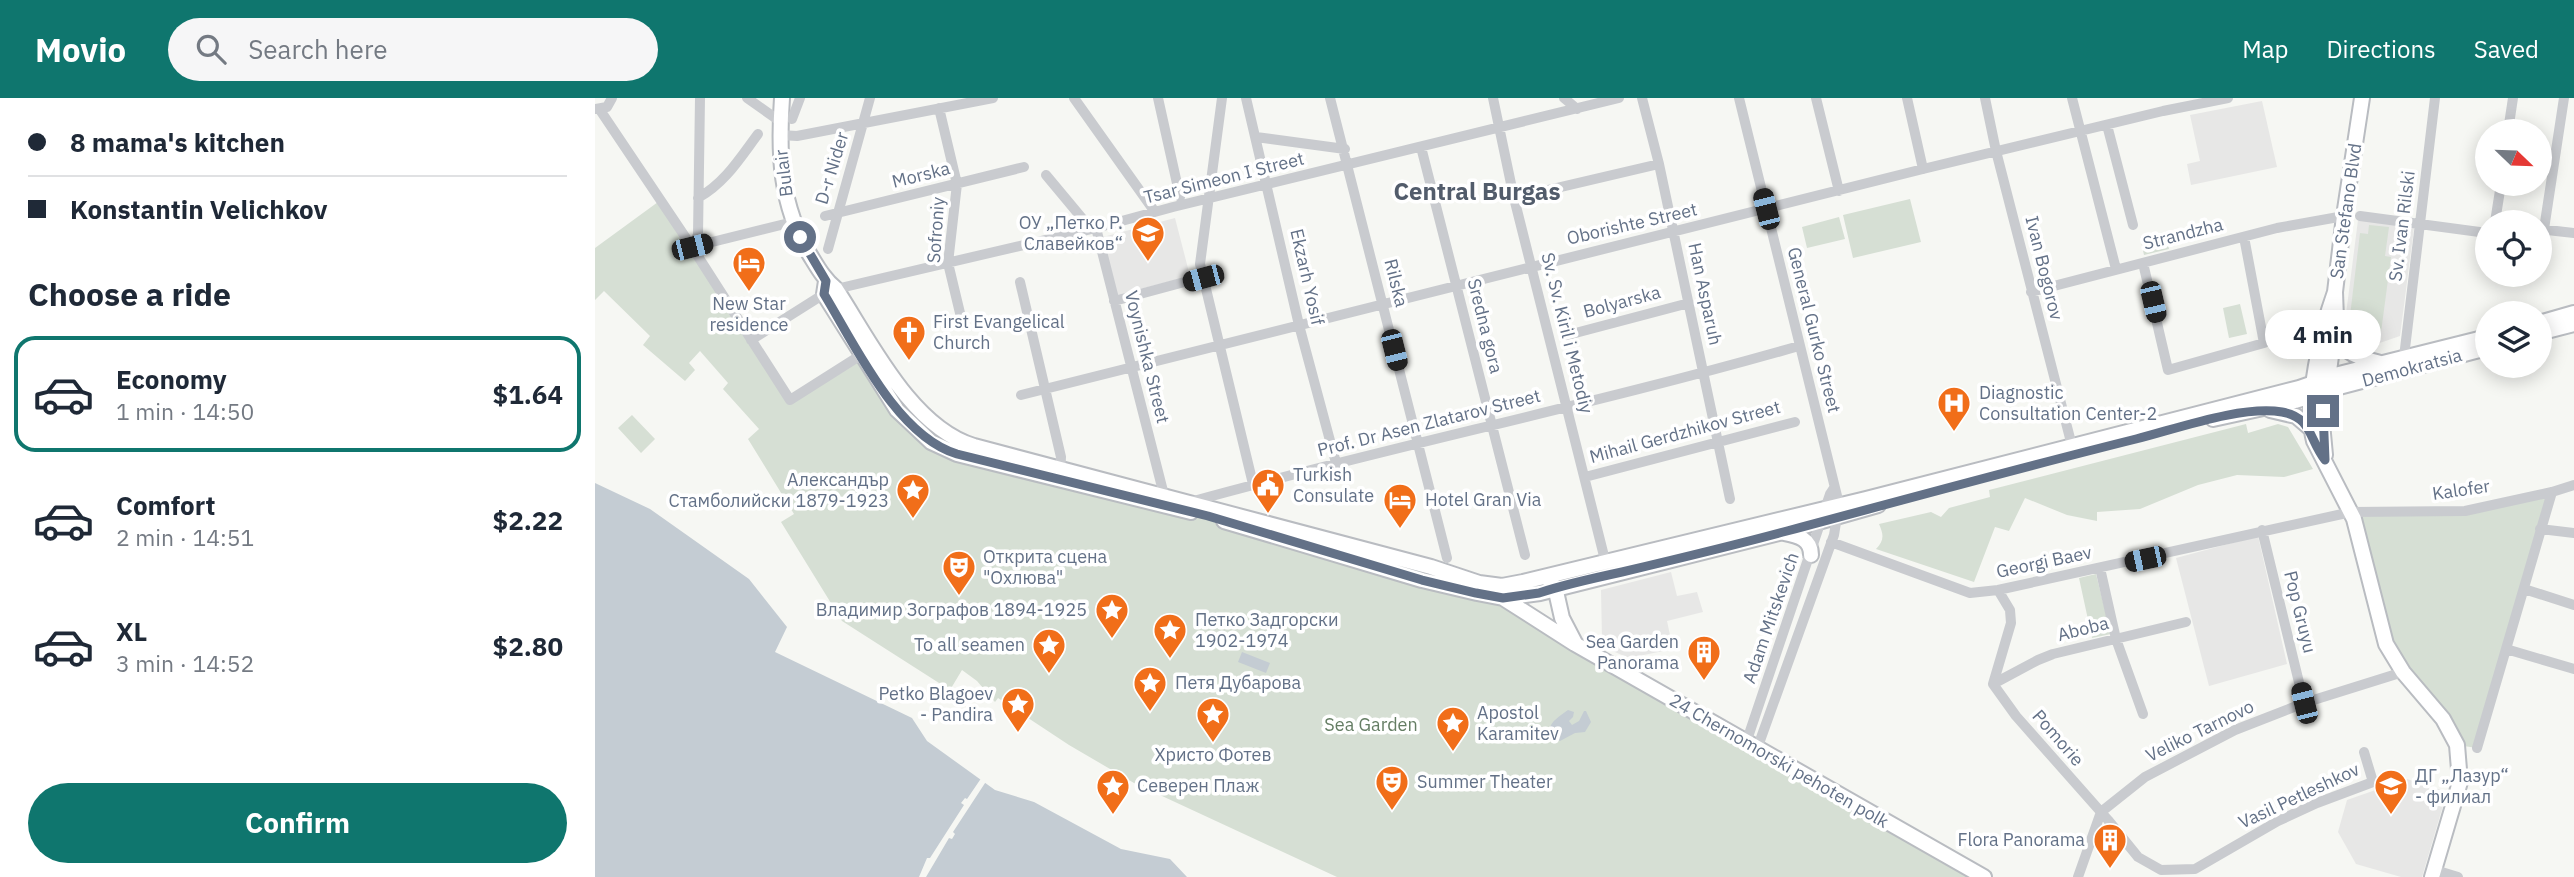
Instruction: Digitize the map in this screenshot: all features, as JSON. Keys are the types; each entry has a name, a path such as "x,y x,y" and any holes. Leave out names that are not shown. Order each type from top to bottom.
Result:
{"main road":[{"name":"Bulair","path":"782,98 782,180 793,222 828,288"},
{"name":"San Stefano Blvd","path":"2335,292 2363,98"},
{"name":"Demokratsia","path":"828,288 861,355 897,411 931,442 957,454 1164,495 1431,567 1479,583 1502,586 1541,577 1607,569 1783,532 1831,513 2072,446 2475,351"},
{"name":"Demokratsia","path":"828,288 910,401 941,429 961,442 1422,580 1503,598 1522,597 1583,581 1607,569 1831,513 2206,421 2262,410 2382,363 2475,340"},
{"path":"2335,292 2336,319 2344,348 2354,355 2382,363"},
{"path":"2325,460 2321,387 2326,318 2335,292"},
{"path":"2552,319 2574,313"},
{"path":"2310,428 2336,319"},
{"path":"2552,330 2574,324"},
{"path":"2262,410 2290,414 2310,428 2351,512 2386,644 2403,672 2444,719 2455,737 2459,752 2459,789 2433,873"},
{"path":"1783,532 1804,538 1811,547 1811,555"},
{"path":"1541,577 1555,587 1562,618 1575,644"},
{"name":"24 Chernomorski pehoten polk","path":"1503,598 1575,644 1983,877"}],"street":[{"path":"692,247 698,235 700,98"},
{"path":"747,98 797,136 966,101 993,98"},
{"path":"784,125 800,98"},
{"name":"D-r Nider","path":"828,248 831,215 870,98"},
{"path":"1074,98 1155,212"},
{"path":"1158,98 1180,197"},
{"path":"1223,98 1200,264 1253,484"},
{"name":"Ekzarh Yosif","path":"1246,98 1336,463"},
{"name":"Rilska","path":"1330,98 1447,558"},
{"name":"Sv. Sv. Kiril i Metodiy","path":"1493,98 1514,198 1607,569"},
{"path":"1564,98 1577,109"},
{"name":"Tsar Simeon I Street","path":"751,340 828,288 1091,229 1619,98"},
{"name":"Han Asparuh","path":"1642,98 1659,163 1730,499"},
{"name":"General Gurko Street","path":"1739,98 1834,488"},
{"path":"1817,98 1839,191"},
{"path":"1907,98 1923,169"},
{"name":"Ivan Bogorov","path":"1985,98 2031,292 2072,446"},
{"path":"2072,98 2116,270"},
{"path":"2160,98 2163,111"},
{"name":"Oborishte Street","path":"1021,395 1996,151 2228,98"},
{"name":"Sv. Ivan Rilski","path":"2404,357 2435,98"},
{"path":"2510,119 2513,98"},
{"path":"2545,210 2564,98"},
{"path":"612,99 607,107 597,110 692,247 790,400 861,355"},
{"name":"Sofroniy","path":"939,108 957,184 948,263 960,313"},
{"path":"2107,125 2133,225"},
{"path":"698,198 713,189 729,173 758,134"},
{"path":"1256,136 1345,149"},
{"name":"Sredna gora","path":"1421,147 1525,555"},
{"path":"1514,198 1659,163"},
{"name":"Morska","path":"831,215 1024,167"},
{"path":"1046,175 1091,229"},
{"name":"Strandzha","path":"2031,292 2244,237 2344,216"},
{"path":"2360,216 2475,231"},
{"path":"692,247 793,222"},
{"name":"Voynishka Street","path":"1091,229 1114,301 1164,495"},
{"path":"2552,230 2574,233"},
{"path":"2143,262 2168,370 2264,343 2244,237"},
{"path":"1114,301 1203,278"},
{"path":"1020,282 1047,388 1061,457 1060,473"},
{"name":"Bolyarska","path":"1564,336 1689,303"},
{"name":"Prof. Dr Asen Zlatarov Street","path":"1189,502 1799,346"},
{"name":"Mihail Gerdzhikov Street","path":"1585,477 1795,422"},
{"name":"Kalofer","path":"2351,512 2465,510 2574,485"},
{"name":"Adam Mitskevich","path":"1751,746 1831,542 1834,488"},
{"path":"2477,748 2552,492"},
{"name":"Georgi Baev","path":"1831,542 1970,593 1998,590 2351,512"},
{"name":"Adam Mitskevich","path":"1751,746 1811,555 1831,513"},
{"path":"2540,529 2574,533"},
{"name":"Pop Gruyu","path":"2262,530 2304,703"},
{"path":"2100,568 2116,639 2143,715"},
{"path":"2523,589 2574,605"},
{"path":"1993,684 2011,623 2010,610 1998,590"},
{"name":"Aboba","path":"1993,684 2045,657 2186,622"},
{"path":"2506,649 2574,669"},
{"name":"Veliko Tarnovo","path":"2101,812 2162,766 2235,730 2304,703 2403,672"},
{"name":"Pomorie","path":"1993,684 2016,716 2138,857 2161,870 2176,871"},
{"name":"Vasil Petleshkov","path":"2176,871 2195,870 2278,821 2374,782 2364,752"},
{"path":"2078,877 2101,812"},
{"path":"2433,873 2458,877"}],"shaded area":[{"path":"2262,101 2277,167 2191,185 2187,164 2200,161 2190,115"},
{"name":"ОУ „Петко Р. Славейков“","path":"1175,218 1190,276 1117,295 1103,237"},
{"path":"2358,220 2414,228 2400,336 2368,347 2352,338 2345,322"},
{"path":"595,483 650,509 749,579 787,627 775,652 912,718 927,741 995,790 1034,802 1121,849 1170,859 1187,877 595,877"},
{"path":"2258,536 2287,664 2209,686 2176,558"},
{"path":"1671,572 1677,596 1697,592 1703,612 1667,621 1673,649 1629,658 1604,645 1601,590"},
{"path":"1242,652 1270,663 1266,673 1238,662"},
{"path":"1568,710 1574,712 1569,721 1572,725 1579,721 1584,711 1591,722 1585,732 1575,733 1560,741 1550,732 1550,728 1555,720"},
{"name":"ДГ „Лазур“ - филиал","path":"2407,779 2447,792 2422,877 2401,877 2356,864 2338,832 2347,800"}],"green space":[{"path":"1910,199 1921,242 1853,258 1843,215"},
{"name":"Sea Garden","path":"658,202 789,404 858,360 928,445 1205,519 1506,607 1575,652 1967,877 1337,877 1134,783 1069,745 998,698 995,702 977,681 962,670 950,690 842,621 781,522 794,514 748,439 759,429 723,389 728,383 700,351 689,363 695,370 685,381 643,345 650,336 604,291 595,300 595,248"},
{"path":"1839,217 1845,239 1807,248 1802,227"},
{"path":"2369,225 2389,227 2385,256 2391,257 2380,340 2362,337 2355,333 2349,324 2360,233 2368,234"},
{"path":"2165,232 2169,249 2144,255 2140,237"},
{"path":"2240,304 2247,334 2229,338 2223,308"},
{"path":"632,415 655,439 641,453 618,428"},
{"path":"2246,424 2248,433 2278,424 2288,427 2313,469 2284,477 2237,475 2198,485 2140,509 2097,512 2097,521 2067,515 2025,498 2009,531 1995,527 1974,582 1876,549 1882,538 1879,524 1931,512 1941,517 1949,508 1990,497 1989,490"},
{"path":"2552,492 2477,748 2457,745 2394,659 2351,512 2465,511"},
{"path":"2096,574 2111,634 2092,638 2079,578"}],"pier":[{"path":"982,777 987,780 953,832 955,834 952,839 949,838 926,877 919,877 927,858 930,858 964,805 961,803 967,799"}],"place":[{"name":"ОУ „Петко Р. Славейков“","path":"1148,263"},
{"name":"New Star residence","path":"749,293"},
{"name":"First Evangelical Church","path":"909,362"},
{"name":"Diagnostic Consultation Center-2","path":"1954,433"},
{"name":"Turkish Consulate","path":"1268,515"},
{"name":"Александър Стамболийски 1879-1923","path":"913,520"},
{"name":"Hotel Gran Via","path":"1400,530"},
{"name":"Открита сцена \"Охлюва\"","path":"959,597"},
{"name":"Владимир Зографов 1894-1925","path":"1112,640"},
{"name":"Петко Задгорски 1902-1974","path":"1170,660"},
{"name":"To all seamen","path":"1049,675"},
{"name":"Sea Garden Panorama","path":"1704,682"},
{"name":"Петя Дубарова","path":"1150,713"},
{"name":"Petko Blagoev - Pandira","path":"1018,734"},
{"name":"Христо Фотев","path":"1213,744"},
{"name":"Apostol Karamitev","path":"1453,753"},
{"name":"Summer Theater","path":"1392,812"},
{"name":"Северен Плаж","path":"1113,816"},
{"name":"ДГ „Лазур“ - филиал","path":"2391,816"},
{"name":"Flora Panorama","path":"2110,870"}],"district":[{"name":"Central Burgas","path":"1477,192"}],"route":[{"path":"800,237 826,281 824,294 897,411 941,448 1208,516 1422,580 1503,598 1522,597 1624,572 2128,441 2262,410 2296,416 2310,428 2325,460 2323,411"}]}
